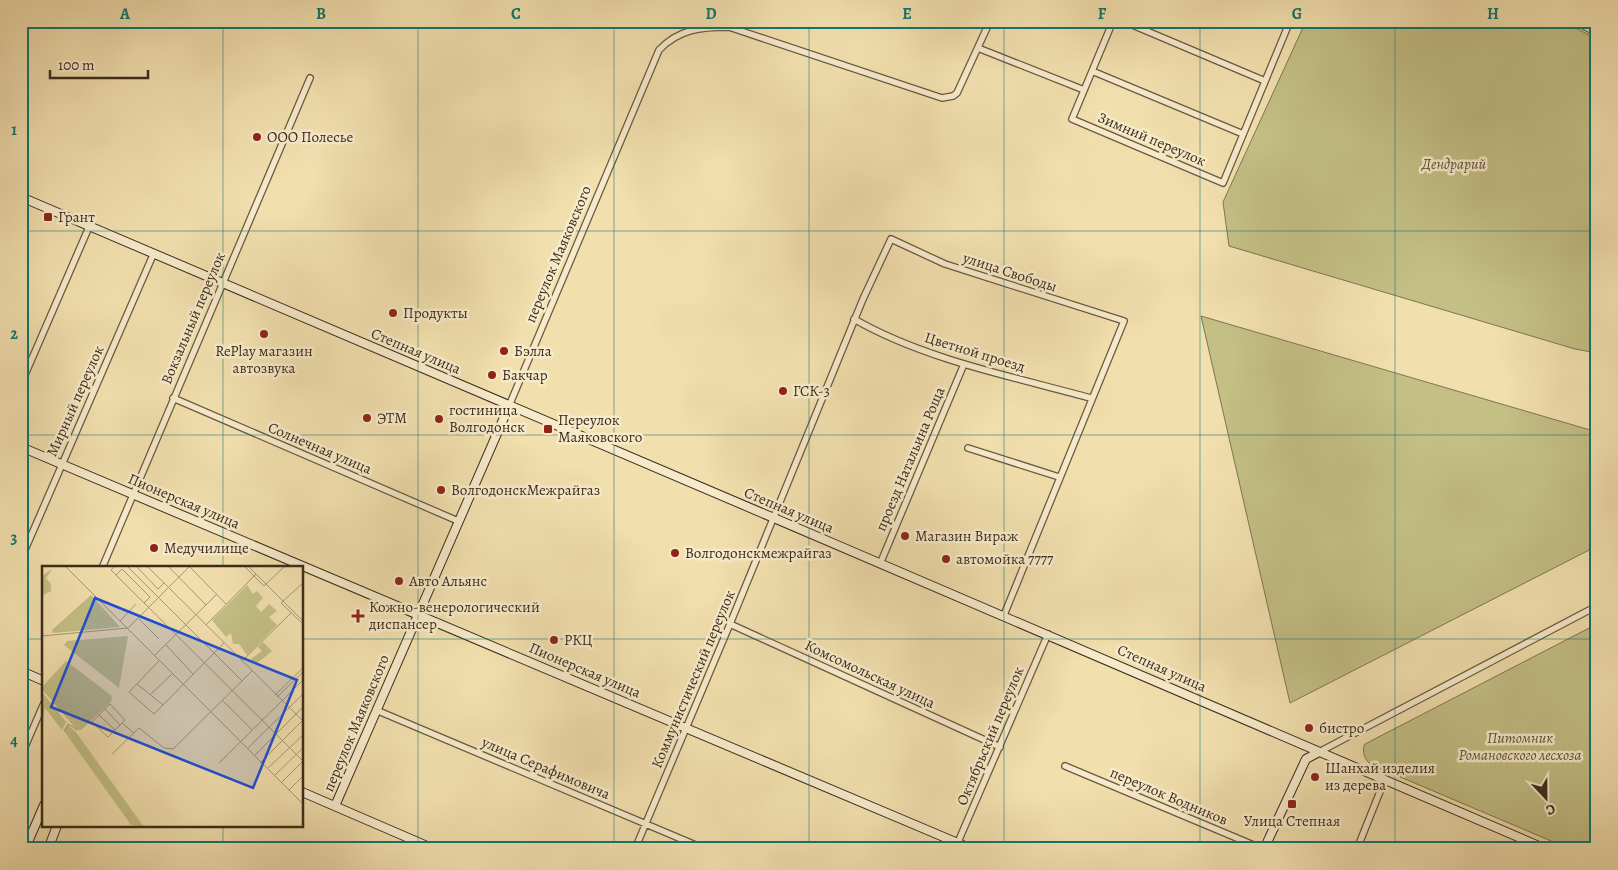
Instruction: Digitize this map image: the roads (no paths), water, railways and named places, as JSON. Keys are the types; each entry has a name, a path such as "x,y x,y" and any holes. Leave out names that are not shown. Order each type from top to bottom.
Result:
{"street":[{"name":"переулок Маяковского","path":"335,806 509,406 659,50 668,40 693,29 729,27 942,98 953,96 957,93 990,21"},
{"path":"978,48 1084,90 1113,21"},
{"path":"1123,21 1265,81"},
{"path":"1092,71 1243,134 1290,21"},
{"path":"1574,21 1597,32"},
{"name":"Вокзальный переулок","path":"103,566 172,398 310,78"},
{"name":"Зимний переулок","path":"1084,90 1072,119 1223,183 1243,134"},
{"name":"Степная улица","path":"22,200 1004,615 1546,849"},
{"path":"21,384 89,227"},
{"name":"Коммунистический переулок","path":"635,849 730,624 854,319 891,239"},
{"name":"улица Свободы","path":"891,239 945,264 1124,321 1091,398"},
{"name":"Мирный переулок","path":"21,559 153,254"},
{"name":"Цветной проезд","path":"854,319 878,333 964,364 1091,398"},
{"name":"проезд Натальина Роща","path":"880,564 964,364"},
{"name":"Солнечная улица","path":"172,398 458,521"},
{"path":"1004,615 1091,398"},
{"name":"Пионерская улица","path":"21,447 302,566"},
{"path":"968,448 1059,477"},
{"name":"Пионерская улица","path":"304,567 686,728 956,846 972,849"},
{"path":"1263,849 1306,759 1597,606"},
{"name":"Комсомольская улица","path":"730,624 1000,747"},
{"name":"Октябрьский переулок","path":"956,846 1048,634"},
{"path":"21,671 42,680"},
{"path":"21,756 42,708"},
{"name":"улица Серафимовича","path":"376,710 705,849"},
{"name":"переулок Водников","path":"1065,766 1263,849"},
{"path":"1357,849 1385,779"},
{"path":"304,793 432,848"},
{"path":"25,849 42,810"},
{"path":"48,849 56,828"}],"place":[{"name":"ООО Полесье","path":"257,137"},
{"name":"Грант","path":"48,217"},
{"name":"Продукты","path":"393,313"},
{"name":"RePlay магазин автозвука","path":"264,334"},
{"name":"Бэлла","path":"504,351"},
{"name":"Бакчар","path":"492,375"},
{"name":"ГСК-3","path":"783,391"},
{"name":"ЭТМ","path":"367,418"},
{"name":"гостиница Волгодонск","path":"439,419"},
{"name":"Переулок Маяковского","path":"548,429"},
{"name":"ВолгодонскМежрайгаз","path":"441,490"},
{"name":"Магазин Вираж","path":"905,536"},
{"name":"Медучилище","path":"154,548"},
{"name":"Волгодонскмежрайгаз","path":"675,553"},
{"name":"автомойка 7777","path":"946,559"},
{"name":"Авто Альянс","path":"399,581"},
{"name":"Кожно-венерологический диспансер","path":"358,616"},
{"name":"РКЦ","path":"554,640"},
{"name":"бистро","path":"1309,728"},
{"name":"Шанхай изделия из дерева","path":"1315,777"},
{"name":"Улица Степная","path":"1292,804"}],"park label":[{"name":"Дендрарий","path":"1454,164"},
{"name":"Питомник Романовского лесхоза","path":"1520,746"}]}
